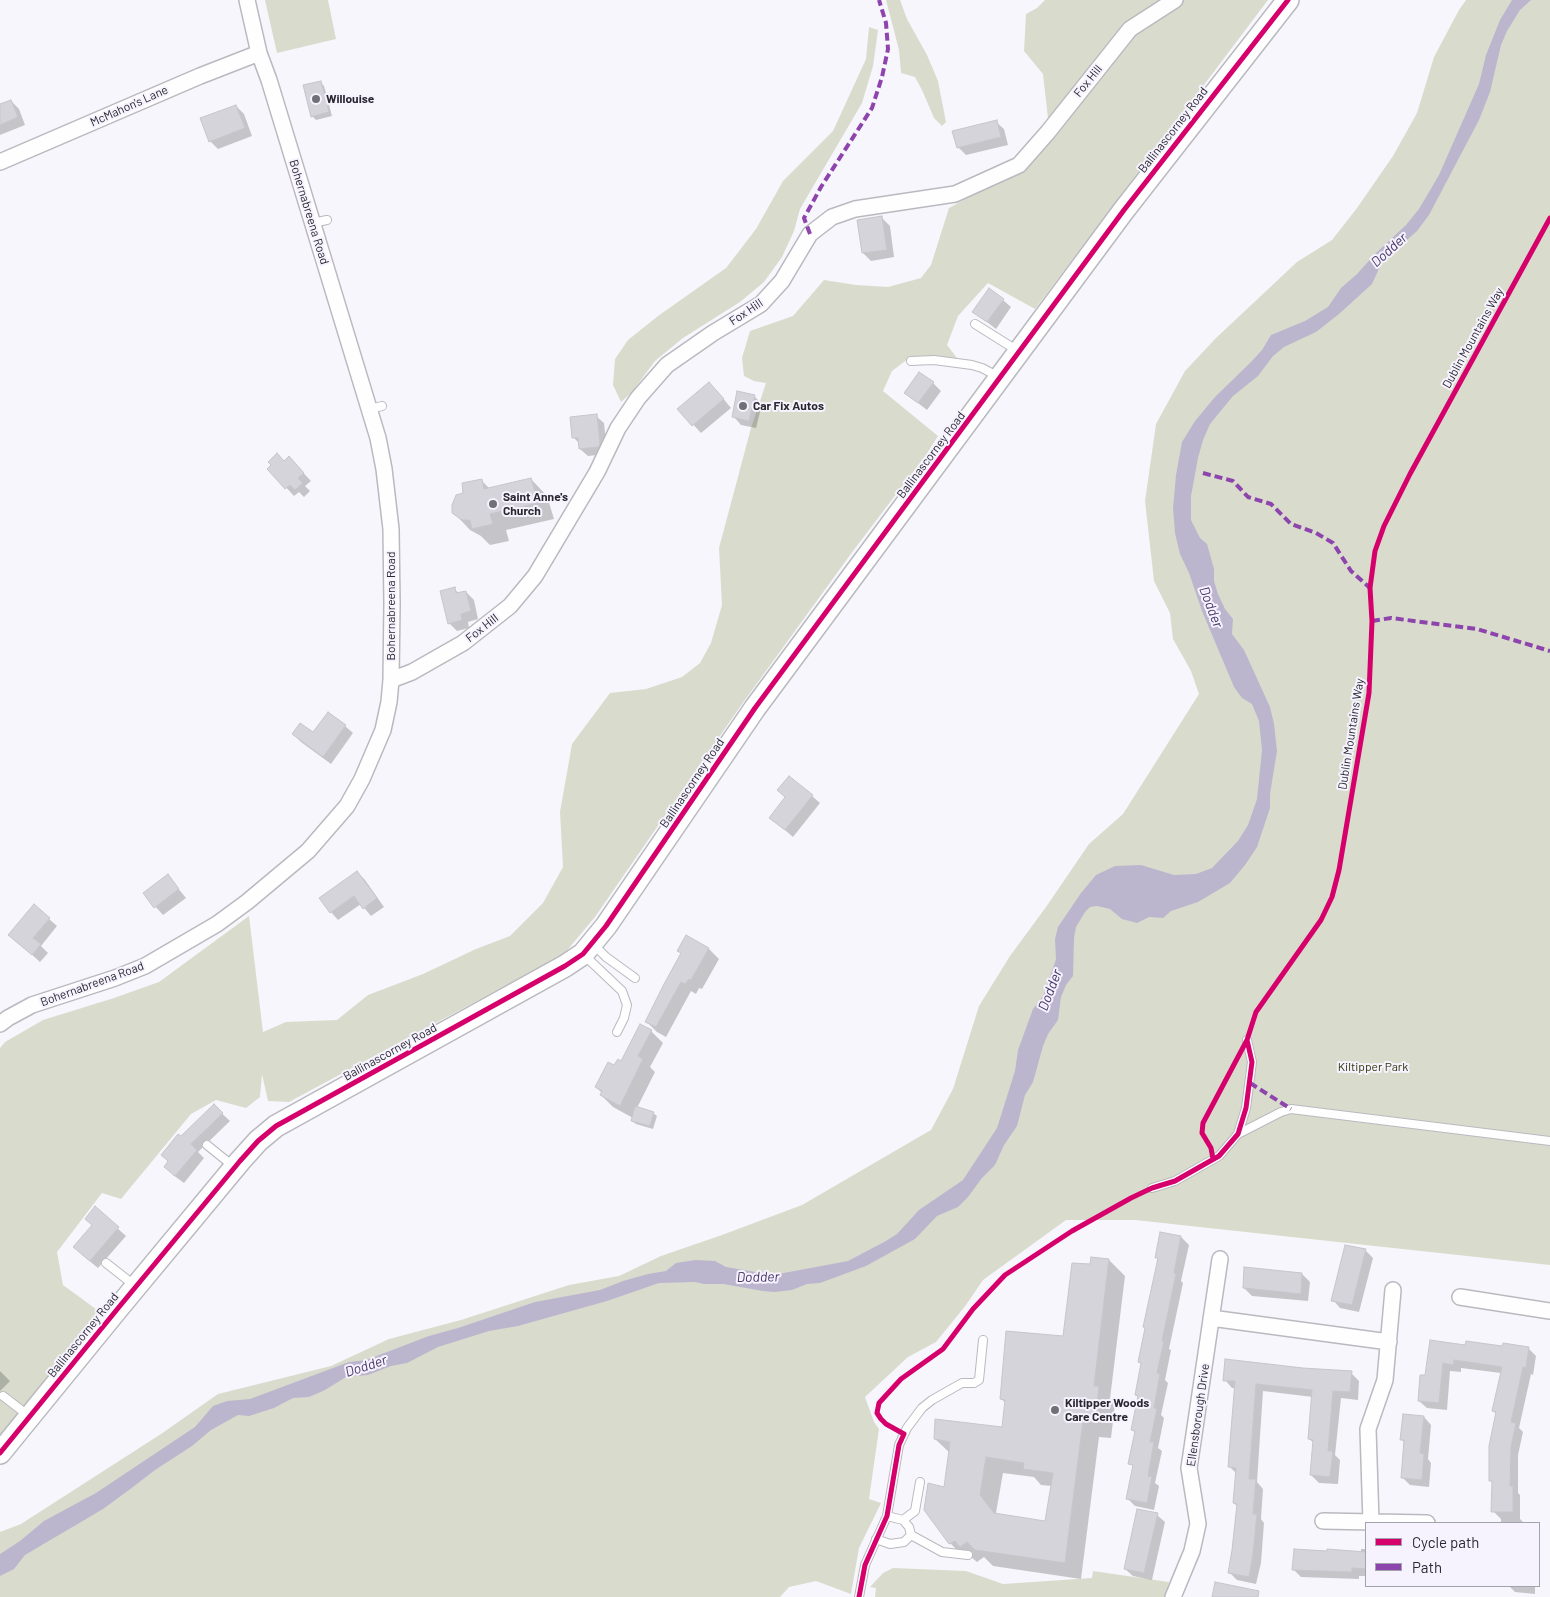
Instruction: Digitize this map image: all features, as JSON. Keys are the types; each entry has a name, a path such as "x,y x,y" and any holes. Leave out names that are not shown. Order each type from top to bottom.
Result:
{"main road":[{"name":"Ballinascorney Road","path":"0,1453 135,1287 258,1141 276,1126 565,966 588,949 606,926 756,708 1130,202 1288,0"}],"street":[{"name":"Bohernabreena Road","path":"3,1017 145,966 217,924 247,902 308,851 347,806 362,779 384,730 391,680 391,529 384,469 378,438 376,407 312,223 269,80 259,53 248,0"},
{"name":"Fox Hill","path":"391,680 412,672 463,643 510,606 535,576 597,472 618,428 638,398 668,365 713,333 761,304 782,281 810,234 832,217 855,209 954,194 1019,165 1048,132 1130,29 1175,0"},
{"name":"McMahon's Lane","path":"0,162 200,76 259,53"},
{"name":"Ellensborough Drive","path":"1173,1597 1192,1550 1198,1524 1189,1468 1220,1258"},
{"path":"1323,1521 1371,1522 1368,1429 1385,1380 1393,1290"},
{"path":"1460,1297 1550,1311"},
{"path":"1211,1318 1389,1342"}],"lane":[{"path":"312,223 327,220"},
{"path":"975,324 1020,352"},
{"path":"911,361 934,360 972,365 1000,378"},
{"path":"588,949 606,957 636,978"},
{"path":"588,949 622,991 627,1005 624,1018 617,1032"},
{"path":"1238,1134 1246,1108 1252,1062 1246,1040"},
{"path":"1152,1188 1175,1181 1219,1156 1238,1134 1281,1112 1291,1109 1550,1141"},
{"path":"207,1145 235,1167"},
{"path":"106,1263 135,1287"},
{"path":"859,1597 865,1565 887,1516 899,1445 907,1428 922,1408 932,1400 962,1383 974,1383 979,1380 983,1340"},
{"path":"2,1396 29,1417"},
{"path":"903,1520 915,1511 920,1482"},
{"path":"887,1516 903,1520 909,1527 911,1535 942,1552 968,1555"},
{"path":"876,1539 890,1544 904,1542 911,1535"}],"green space":[{"path":"265,0 328,0 336,39 277,53"},
{"path":"886,0 900,0 907,19 927,55 938,81 946,122 942,126 934,118 915,77 901,73 899,50"},
{"path":"1045,0 1268,0 1035,309 988,283 958,316 947,345 957,358 934,356 908,359 892,371 883,391 938,436 926,455 853,551 742,704 595,917 564,954 289,1102 268,1101 262,1074 260,1097 246,1108 216,1100 191,1114 121,1199 102,1193 57,1252 63,1285 100,1312 0,1435 0,1048 5,1042 43,1020 159,982 249,916 263,1032 286,1022 337,1020 368,995 423,974 476,949 510,936 543,903 563,867 560,812 572,744 610,693 646,689 682,677 700,663 711,643 722,605 719,548 751,428 766,383 754,381 744,376 742,358 750,331 793,316 824,280 888,287 921,278 931,265 949,208 1002,179 1050,136 1043,74 1024,51 1026,14 1037,8"},
{"name":"Kiltipper Park","path":"1466,0 1550,0 1550,1265 1135,1220 1066,1220 983,1280 966,1305 936,1342 908,1357 865,1397 874,1422 879,1429 869,1499 881,1503 859,1548 851,1594 816,1581 789,1587 780,1597 0,1597 0,1532 21,1524 161,1434 218,1394 331,1366 389,1339 461,1320 569,1285 619,1276 661,1256 802,1205 931,1130 953,1089 979,1006 1010,956 1089,844 1123,814 1199,694 1191,671 1173,639 1170,613 1154,581 1145,501 1156,424 1185,371 1216,338 1297,262 1332,240 1357,208 1393,156 1417,113 1434,57"},
{"path":"869,27 878,30 873,66 862,103 800,209 794,231 782,257 764,282 740,302 683,338 655,361 632,392 621,402 613,385 615,359 628,340 658,316 726,268 756,229 783,181 833,131 866,59"},
{"path":"893,1568 966,1571 1003,1584 1092,1578 1093,1571 1169,1582 1165,1597 875,1597 876,1588 870,1587 883,1573"}],"water":[{"name":"Dodder","path":"1512,0 1531,0 1520,10 1507,31 1501,45 1490,92 1479,120 1429,215 1417,231 1382,262 1372,284 1339,314 1316,332 1284,347 1273,356 1258,376 1233,396 1210,424 1203,440 1191,496 1191,520 1200,538 1207,544 1218,594 1225,609 1233,619 1232,634 1244,650 1270,707 1274,724 1277,751 1270,794 1270,808 1257,847 1230,883 1198,902 1171,911 1163,918 1149,917 1137,923 1122,919 1110,909 1097,906 1090,907 1085,912 1076,927 1073,976 1066,985 1061,997 1058,1020 1048,1034 1043,1046 1033,1082 1025,1095 1017,1126 1004,1145 995,1165 982,1178 968,1197 958,1207 937,1216 915,1239 866,1266 820,1283 807,1284 792,1290 774,1292 723,1284 695,1282 659,1283 607,1301 518,1326 489,1331 438,1347 407,1363 391,1366 368,1375 346,1377 309,1397 293,1398 274,1408 249,1416 238,1415 211,1430 192,1446 155,1470 103,1509 25,1555 14,1569 0,1576 0,1554 20,1541 44,1521 96,1493 195,1427 213,1406 227,1401 250,1399 349,1362 366,1360 429,1336 535,1302 600,1290 623,1281 666,1271 676,1263 695,1260 715,1261 726,1267 773,1275 848,1261 897,1234 919,1210 963,1180 997,1128 1015,1071 1018,1050 1033,1009 1043,996 1056,959 1055,939 1058,927 1081,893 1096,875 1115,866 1141,865 1174,875 1196,874 1212,868 1238,841 1248,825 1257,799 1262,750 1259,721 1252,704 1242,698 1234,687 1180,554 1175,533 1173,508 1182,442 1195,421 1215,397 1262,350 1271,335 1305,321 1328,307 1341,288 1406,225 1419,209 1439,175 1479,84 1486,55 1500,20"}],"building":[{"name":"Willouise","path":"321,81 329,112 311,117 303,85"},
{"path":"11,100 18,117 0,125 0,104"},
{"path":"236,105 245,128 209,142 200,118"},
{"path":"997,120 1001,137 957,148 952,131"},
{"path":"882,216 887,250 862,253 857,220"},
{"path":"989,288 1004,299 987,322 972,312"},
{"path":"919,372 934,382 918,403 904,393"},
{"path":"709,382 724,399 692,426 677,409"},
{"name":"Car Fix Autos","path":"737,391 755,395 749,421 732,417"},
{"path":"597,414 599,447 579,449 578,438 572,438 570,417"},
{"path":"277,453 284,461 289,456 304,473 298,478 303,483 295,490 290,485 285,489 267,469 271,465 268,462"},
{"name":"Saint Anne's Church","path":"531,478 538,503 490,514 493,524 472,529 470,520 462,520 452,513 452,505 456,495 463,493 462,483 482,479 484,489"},
{"path":"455,587 456,593 466,591 471,611 461,614 462,620 448,624 440,591"},
{"path":"328,712 346,725 323,757 292,734 300,723 313,732"},
{"path":"789,776 813,795 785,830 769,818 785,797 777,790"},
{"path":"357,871 377,898 363,909 354,896 330,913 319,898"},
{"path":"168,874 179,889 154,908 143,893"},
{"path":"34,904 50,918 33,938 41,944 32,955 8,935"},
{"path":"686,935 709,948 691,980 689,979 685,984 681,982 656,1027 645,1022 681,953 677,951"},
{"path":"640,1024 652,1030 638,1056 643,1059 620,1106 600,1095 602,1091 595,1087 608,1062 614,1065 618,1059 621,1061"},
{"path":"214,1104 223,1113 191,1144 197,1150 175,1176 164,1167 168,1161 161,1155 178,1134 181,1136"},
{"path":"635,1106 654,1112 650,1126 631,1121"},
{"path":"95,1206 119,1227 90,1261 73,1247 92,1225 85,1219"},
{"path":"1160,1232 1181,1236 1174,1273 1176,1274 1157,1373 1160,1374 1154,1408 1157,1409 1150,1442 1154,1442 1148,1476 1152,1477 1147,1503 1126,1499 1133,1465 1128,1464 1135,1431 1131,1430 1138,1396 1135,1395 1141,1363 1138,1362 1145,1328 1143,1327 1158,1258 1155,1258"},
{"path":"1345,1245 1366,1249 1352,1305 1331,1301"},
{"name":"Kiltipper Woods Care Centre","path":"1091,1257 1109,1259 1094,1386 1099,1386 1095,1423 1083,1421 1065,1563 975,1550 967,1542 960,1547 955,1541 949,1544 924,1510 928,1483 944,1487 950,1442 934,1439 935,1419 1002,1427 1005,1400 1000,1399 1006,1331 1063,1336 1072,1263 1090,1264","holes":["986,1457 1024,1463 1023,1469 1053,1473 1045,1521 994,1513 980,1495"]},
{"path":"1244,1267 1302,1273 1301,1294 1243,1288"},
{"path":"1430,1340 1465,1345 1466,1341 1502,1346 1503,1343 1529,1347 1526,1368 1523,1367 1511,1422 1516,1423 1511,1447 1510,1486 1513,1486 1513,1512 1491,1512 1492,1481 1489,1481 1489,1446 1496,1412 1492,1411 1502,1367 1454,1360 1453,1365 1443,1363 1439,1403 1418,1401 1420,1375 1425,1375"},
{"path":"1225,1359 1303,1368 1352,1371 1350,1392 1333,1391 1328,1451 1333,1451 1330,1477 1310,1475 1313,1440 1308,1439 1312,1390 1256,1384 1249,1479 1256,1479 1253,1514 1257,1514 1249,1577 1228,1573 1237,1504 1233,1503 1236,1468 1228,1467 1235,1381 1223,1381"},
{"path":"1403,1414 1424,1416 1420,1453 1424,1454 1422,1480 1401,1478 1404,1440 1400,1440"},
{"path":"1137,1509 1158,1513 1144,1573 1124,1569"},
{"path":"1294,1549 1365,1552 1365,1569 1352,1568 1352,1572 1292,1570"},
{"path":"1215,1582 1259,1591 1258,1597 1212,1597"}],"marked path":[{"path":"810,234 804,218 821,187 872,108 882,77 888,49 886,23 879,0"},
{"path":"1203,473 1233,481 1248,497 1271,504 1291,524 1316,533 1333,543 1351,571 1370,588"},
{"path":"1372,621 1391,618 1477,629 1550,651"},
{"path":"1250,1083 1291,1109"}],"cycle path":[{"path":"0,1453 258,1141 276,1126 565,966 583,954 606,926 755,708 1124,210 1288,0"},
{"name":"Dublin Mountains Way","path":"1213,1159 1211,1148 1202,1133 1203,1123 1247,1040 1256,1012 1321,920 1332,897 1339,870 1369,693 1372,621 1370,588 1375,551 1384,526 1410,474 1550,218"},
{"path":"859,1597 865,1565 887,1516 899,1445 904,1434 881,1419 877,1413 879,1403 901,1379 943,1349 973,1309 1005,1275 1072,1231 1131,1198 1152,1188 1175,1181 1219,1156 1238,1134 1246,1108 1252,1062 1247,1040"}],"place":[{"name":"Willouise","path":"316,99"},
{"name":"Car Fix Autos","path":"743,406"},
{"name":"Saint Anne's Church","path":"493,504"},
{"name":"Kiltipper Woods Care Centre","path":"1055,1410"}]}
